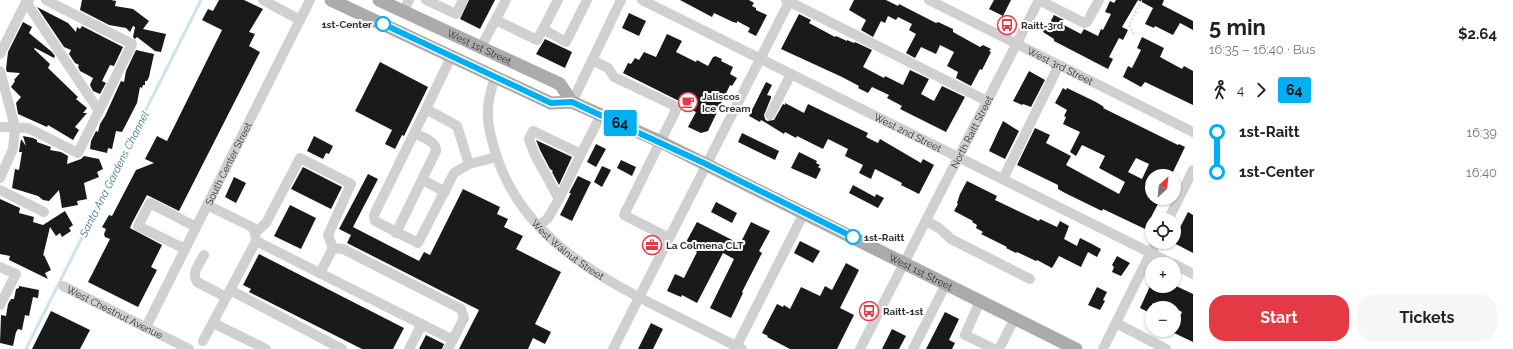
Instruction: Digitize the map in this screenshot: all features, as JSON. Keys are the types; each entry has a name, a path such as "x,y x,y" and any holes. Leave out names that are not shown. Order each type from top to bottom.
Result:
{"main road":[{"name":"West 1st Street","path":"331,0 551,103 572,102 661,142 1015,318 1070,348"},
{"name":"West 1st Street","path":"379,0 406,6 480,47 560,84 572,102"}],"street":[{"path":"0,128 28,128 78,153 132,44 46,0"},
{"path":"263,0 300,20"},
{"name":"South Center Street","path":"146,327 310,0"},
{"path":"426,0 456,14 463,0"},
{"path":"480,47 506,0"},
{"path":"496,20 537,40 558,0"},
{"path":"542,30 566,42 587,0"},
{"path":"572,102 621,0"},
{"name":"West 2nd Street","path":"642,0 1159,257"},
{"path":"613,349 788,0 987,101"},
{"name":"West 3rd Street","path":"929,0 1193,132"},
{"path":"1039,0 1084,23 1088,22 1099,0"},
{"name":"North Raitt Street","path":"860,349 1039,0"},
{"path":"27,1 98,111"},
{"path":"0,54 27,1"},
{"path":"451,57 374,215 375,221 418,243 454,173 469,164 497,157"},
{"path":"592,60 608,68 614,77 673,105 676,110 624,215 669,238"},
{"path":"1003,180 1059,65"},
{"path":"0,71 15,127 13,149 0,178"},
{"path":"770,115 791,74"},
{"name":"West Walnut Street","path":"495,77 488,103 490,132 504,176 529,215 561,249 586,267 639,298 738,348"},
{"path":"426,109 457,126 469,164"},
{"path":"539,226 548,218 559,199 601,115"},
{"path":"559,199 534,153 529,139 533,131 582,154"},
{"path":"396,233 423,180 437,148 434,143 414,133"},
{"path":"203,341 228,294 255,237 266,223 300,158 351,184 328,235 333,248 320,273"},
{"path":"1172,213 1193,170"},
{"path":"423,180 445,192"},
{"path":"0,190 44,212"},
{"path":"185,249 138,226 150,203 196,227"},
{"path":"207,205 252,228 255,237 320,273 422,324 451,344 464,318 460,309 343,249 333,248"},
{"path":"738,348 804,213"},
{"path":"926,221 939,228 951,239 1030,279"},
{"path":"1103,349 1153,249"},
{"path":"204,255 194,274 194,278 197,282 228,294 342,349"},
{"path":"0,267 16,274 0,305"},
{"name":"West 2nd Street","path":"1181,268 1193,274"},
{"path":"913,349 946,284"},
{"name":"West Chestnut Avenue","path":"63,286 189,349"},
{"path":"980,301 965,334 994,349"},
{"path":"999,349 1015,318"},
{"path":"213,323 266,349"},
{"path":"1116,323 1166,349"},
{"path":"409,349 422,324"}],"path":[{"path":"1134,34 1129,25 1142,0"}],"building":[{"path":"82,0 111,0 116,1 115,6 133,9 149,21 143,29 166,34 161,52 155,51 137,37 135,39 133,37 135,27 133,26 130,32 126,28 109,25 80,10"},
{"path":"219,0 244,0 263,9 249,32 255,34 249,46 260,52 179,211 147,195 132,223 130,228 162,245 151,267 157,270 138,307 88,282 110,239 105,237 104,234 106,229 102,227 109,215 112,216 136,170 154,163 145,159 157,136 167,141 222,30 202,20 208,9 213,11"},
{"path":"469,0 495,0 480,29 460,19"},
{"path":"680,0 749,0 754,3 752,6 756,8 756,10 767,15 756,36 748,32 750,28 737,21 737,23 733,22 714,13 712,17"},
{"path":"854,0 886,0 898,6 899,4 936,23 938,22 953,29 953,32 980,47 983,45 991,49 989,51 991,52 982,70 980,69 971,86 956,78 958,72 947,66 954,52 940,45 936,54 921,47 915,58 906,53 916,34 909,30 912,24 898,17 896,20 888,16 885,23 881,21 873,37 861,30 866,20 849,10"},
{"path":"994,0 1011,0 1003,16 989,9"},
{"path":"1116,0 1138,0 1122,27 1128,30 1123,40 1119,38 1109,57 1113,59 1108,69 1054,41 1054,39 1043,32 1046,25 1048,26 1054,15 1064,20 1062,24 1081,34 1084,29 1098,36 1101,29 1103,30 1111,14 1105,12 1110,1 1114,3"},
{"path":"1138,0 1164,0 1162,5 1193,21 1193,30 1180,23 1173,35 1155,26 1154,28 1145,24 1153,8"},
{"path":"37,7 68,23 76,32 77,27 80,29 82,26 123,47 114,66 110,65 102,81 106,83 100,94 93,91 90,85 93,78 80,71 78,67 79,65 75,63 69,54 71,50 64,47"},
{"path":"629,13 646,21 639,36 622,28"},
{"path":"799,14 811,20 809,23 835,37 836,36 854,43 855,42 872,50 863,67 884,78 885,76 903,85 910,70 929,79 921,94 934,101 942,86 965,97 946,132 900,109 902,106 887,98 889,95 872,87 868,93 858,88 859,86 842,77 781,49"},
{"path":"23,22 32,27 29,33 55,56 54,58 35,48 34,49 50,64 48,68 78,97 76,99 87,108 83,113 87,113 75,127 79,130 73,140 48,125 47,127 18,114 16,103 21,97 11,87 15,81 14,80 20,73 7,72 6,69 8,52"},
{"path":"667,34 682,41 676,52 696,62 697,60 708,66 715,56 733,67 730,74 737,78 732,86 730,85 708,131 701,133 688,127 696,112 680,104 681,102 623,73 628,63 631,64 635,58 639,60 644,52 656,57"},
{"path":"1142,37 1164,48 1160,57 1182,69 1184,66 1193,71 1193,105 1145,82 1141,87 1123,77 1128,66 1132,68 1141,50 1137,48"},
{"path":"545,39 572,52 565,68 536,54"},
{"path":"136,50 154,54 149,77 147,81 145,81 145,85 143,85 142,88 140,87 137,103 122,132 116,131 112,149 108,148 107,153 90,149 91,141 96,131 98,132 100,124 121,81 124,82 126,71"},
{"path":"380,62 428,87 404,136 402,135 395,149 385,144 392,130 355,111"},
{"path":"1029,71 1045,80 1031,107 1013,101"},
{"path":"766,82 772,85 767,95 771,96 771,98 764,115 767,121 774,120 785,103 804,113 808,104 868,133 866,137 878,143 880,139 921,163 923,159 934,165 919,194 875,169 871,179 859,173 863,165 845,156 848,149 828,139 823,149 797,136 796,138 785,132 784,134 761,120 760,122 749,116"},
{"path":"1063,88 1066,90 1067,88 1096,102 1104,107 1103,108 1178,145 1179,144 1185,147 1174,169 1147,169 1149,164 1136,158 1128,172 1142,179 1145,173 1145,205 1157,205 1153,213 1145,213 1145,229 1103,209 1102,211 1065,193 1058,189 1058,185 1017,165 1035,128 1050,135 1046,143 1071,156 1066,165 1119,194 1125,182 1099,168 1105,156 1082,145 1076,156 1070,152 1080,132 1063,124 1066,117 1064,116 1067,110 1055,103"},
{"path":"1003,121 1019,131 1005,159 989,151"},
{"path":"742,133 779,151 775,160 738,142"},
{"path":"23,136 33,138 37,140 37,142 51,147 50,150 61,152 68,156 67,164 81,159 84,156 99,159 103,169 97,172 99,177 84,183 87,199 77,201 78,205 62,208 59,190 49,201 12,188 15,169 19,170 22,152 19,152 21,139 26,146"},
{"path":"314,136 333,146 329,154 326,153 323,159 307,151"},
{"path":"536,140 572,157 559,185 552,172 553,171 550,169"},
{"path":"596,144 606,149 596,167 587,162"},
{"path":"799,152 817,161 816,163 820,165 818,167 821,169 816,179 791,168"},
{"path":"621,160 636,167 632,176 617,168"},
{"path":"602,166 611,170 602,187 594,182"},
{"path":"303,167 342,187 331,209 291,189"},
{"path":"368,174 378,179 353,227 419,261 424,252 430,255 463,189 500,207 497,214 508,219 504,227 523,236 516,249 561,272 535,324 551,332 545,344 533,338 528,349 459,349 479,310 347,243 351,235 339,229"},
{"path":"578,176 591,182 572,221 560,215"},
{"path":"234,177 246,183 236,203 225,197"},
{"path":"967,181 997,196 995,200 1039,221 1040,219 1057,227 1060,221 1069,226 1064,239 1077,246 1080,238 1092,244 1101,249 1097,257 1088,252 1081,267 1059,256 1052,268 1037,260 1036,261 1017,252 1016,253 981,234 983,232 976,228 977,225 972,222 973,221 954,211 958,204 960,194"},
{"path":"853,185 875,197 876,194 884,198 878,208 849,193"},
{"path":"0,199 20,208 19,213 34,217 33,222 43,225 65,211 73,225 69,228 71,231 62,237 60,233 56,236 50,227 43,256 44,255 51,270 45,273 48,279 9,260 10,256 0,254"},
{"path":"716,202 737,213 732,223 711,212"},
{"path":"290,205 316,218 301,249 274,236"},
{"path":"1188,212 1193,215 1193,253 1181,247 1181,226"},
{"path":"697,222 740,244 751,222 770,231 759,251 762,253 742,292 743,293 731,318 710,308 734,259 723,253 697,303 682,295 681,297 667,291 675,274 684,278 697,252 685,244"},
{"path":"800,241 820,251 813,263 794,253"},
{"path":"259,254 404,328 393,349 362,349 249,292 251,289 243,285"},
{"path":"1117,256 1130,263 1121,276 1112,272 1114,267 1112,265"},
{"path":"846,263 859,270 840,308 854,315 837,349 790,349 762,333 777,304 783,307 784,305 790,309 801,287 820,296 825,286 832,290"},
{"path":"19,286 39,290 38,298 33,297 29,316 25,315 22,330 18,329 16,332 13,346 0,343 1,315 6,316 8,304 11,299 14,299 16,289 19,288"},
{"path":"1097,287 1107,292 1103,300 1105,301 1100,310 1088,305"},
{"path":"1181,288 1193,294 1193,342 1181,336 1181,301 1145,301 1145,310 1140,308 1147,293 1181,293"},
{"path":"51,311 90,330 80,349 32,349"},
{"path":"945,312 959,319 949,340 955,343 952,349 926,349"},
{"path":"651,323 663,329 653,349 638,349"},
{"path":"892,329 906,336 899,349 882,349"},
{"path":"426,335 444,344 442,349 419,349"}],"waterway":[{"name":"Santa Ana Gardens Channel","path":"26,349 201,0"}],"bus line":[{"name":"64","path":"383,24 551,103 572,102 617,122 706,164 853,237"}],"place":[{"name":"1st-Center","path":"383,24"},
{"name":"Raitt-3rd","path":"1007,25"},
{"name":"Jaliscos Ice Cream","path":"688,102"},
{"name":"1st-Raitt","path":"853,237"},
{"name":"La Colmena CLT","path":"652,245"},
{"name":"Raitt-1st","path":"869,311"}]}
